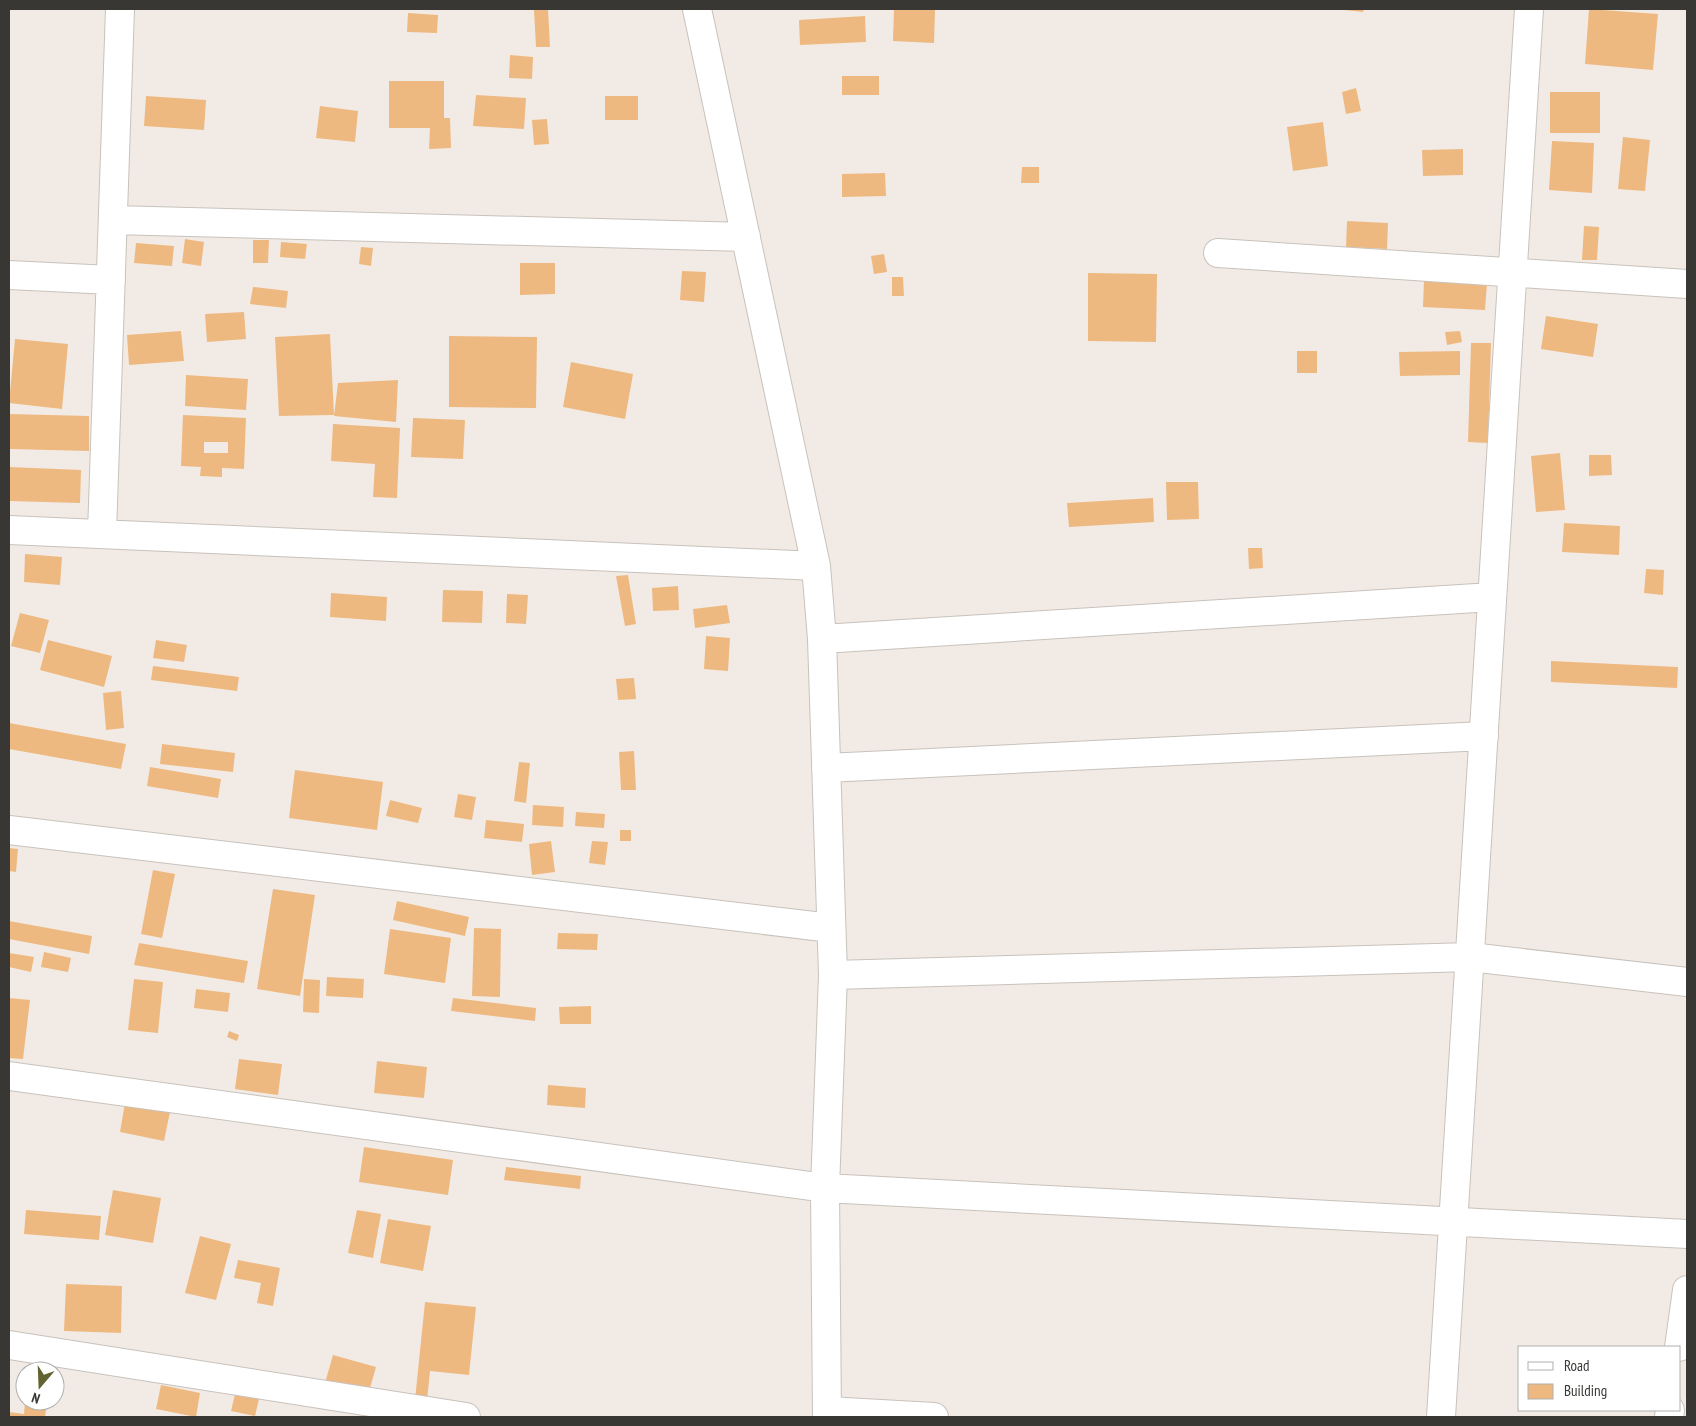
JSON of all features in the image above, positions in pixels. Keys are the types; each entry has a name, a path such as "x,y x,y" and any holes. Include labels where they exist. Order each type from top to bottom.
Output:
{"street":[{"path":"102,534 120,9"},
{"path":"697,9 816,566 822,639 833,975 825,1188 827,1414 934,1417"},
{"path":"1441,1417 1529,9"},
{"path":"113,220 746,237"},
{"path":"1218,253 1687,284"},
{"path":"9,275 111,280"},
{"path":"9,530 816,566"},
{"path":"822,639 1492,597"},
{"path":"826,768 1484,736"},
{"path":"9,830 831,928"},
{"path":"833,975 1470,957 1687,982"},
{"path":"9,1076 825,1188 1687,1234"},
{"path":"1679,1346 1687,1290"},
{"path":"9,1345 466,1417"}],"building":[{"path":"548,9 550,47 536,47 534,10"},
{"path":"894,9 935,10 934,43 893,41"},
{"path":"1344,9 1364,9 1363,12"},
{"path":"1589,9 1658,14 1653,70 1585,64"},
{"path":"408,13 438,15 437,33 407,32"},
{"path":"865,16 866,42 800,45 799,20"},
{"path":"510,55 533,57 532,79 509,78"},
{"path":"842,76 879,76 879,95 842,95"},
{"path":"389,81 444,81 444,118 450,118 451,148 429,149 430,128 389,128"},
{"path":"1356,88 1361,111 1346,114 1342,92"},
{"path":"1550,92 1600,92 1600,133 1550,133"},
{"path":"476,95 526,98 524,129 473,126"},
{"path":"146,96 206,100 204,130 144,126"},
{"path":"605,96 638,96 638,120 605,120"},
{"path":"320,106 358,111 355,142 316,138"},
{"path":"547,119 549,144 534,145 532,120"},
{"path":"1323,122 1328,166 1293,171 1287,127"},
{"path":"1623,137 1650,140 1645,191 1618,189"},
{"path":"1552,141 1594,143 1592,193 1549,190"},
{"path":"1463,149 1463,175 1423,176 1422,150"},
{"path":"1022,167 1039,167 1039,183 1021,183"},
{"path":"885,173 886,196 842,197 842,174"},
{"path":"1347,221 1388,223 1387,249 1346,247"},
{"path":"1584,226 1599,227 1597,260 1582,260"},
{"path":"185,239 204,242 201,266 182,263"},
{"path":"253,240 269,240 268,263 253,263"},
{"path":"281,242 307,244 305,259 280,257"},
{"path":"136,243 174,246 172,266 134,263"},
{"path":"361,247 373,248 371,266 359,264"},
{"path":"884,254 887,272 874,274 871,256"},
{"path":"520,263 555,263 555,294 520,295"},
{"path":"682,271 706,272 704,302 680,300"},
{"path":"1088,273 1157,274 1156,342 1088,341"},
{"path":"892,277 903,277 904,296 892,296"},
{"path":"1424,280 1487,283 1485,310 1423,307"},
{"path":"253,287 288,291 286,308 250,304"},
{"path":"244,312 246,339 207,342 205,314"},
{"path":"1546,316 1598,324 1593,357 1541,349"},
{"path":"181,331 184,361 129,365 127,335"},
{"path":"1460,331 1462,342 1447,345 1445,332"},
{"path":"330,334 334,415 279,416 275,337"},
{"path":"449,336 537,337 536,408 449,407"},
{"path":"15,339 68,344 62,409 9,403"},
{"path":"1471,343 1491,343 1488,443 1468,442"},
{"path":"1297,351 1317,351 1317,373 1297,373"},
{"path":"1460,351 1460,375 1400,376 1399,352"},
{"path":"571,362 633,374 625,419 563,407"},
{"path":"186,375 248,379 246,410 185,406"},
{"path":"398,380 396,422 334,416 338,383"},
{"path":"9,414 89,416 89,451 9,449"},
{"path":"183,415 246,418 244,469 222,468 222,477 200,476 201,467 181,466","holes":["204,442 228,442 228,453 204,453"]},
{"path":"413,418 465,420 463,459 411,457"},
{"path":"333,424 400,428 397,498 373,497 375,464 331,461"},
{"path":"1560,453 1565,510 1536,512 1531,456"},
{"path":"1589,455 1611,455 1612,475 1589,476"},
{"path":"9,467 81,470 80,503 9,501"},
{"path":"1166,482 1198,482 1199,519 1167,520"},
{"path":"1153,498 1154,522 1069,527 1067,503"},
{"path":"1564,523 1620,526 1619,555 1562,552"},
{"path":"1248,548 1262,548 1263,568 1249,569"},
{"path":"25,554 62,557 60,585 24,582"},
{"path":"1646,569 1664,570 1663,595 1644,593"},
{"path":"628,575 636,624 625,626 616,576"},
{"path":"678,586 679,610 653,611 652,588"},
{"path":"443,590 483,591 482,623 442,622"},
{"path":"331,593 387,597 386,621 330,617"},
{"path":"507,594 528,595 526,624 506,623"},
{"path":"727,605 730,623 695,628 693,609"},
{"path":"20,613 49,620 40,653 11,646"},
{"path":"706,636 730,638 728,671 704,669"},
{"path":"48,640 112,656 104,687 40,670"},
{"path":"156,640 187,645 184,662 153,658"},
{"path":"1551,661 1678,667 1677,688 1551,682"},
{"path":"153,666 239,677 237,691 151,680"},
{"path":"634,678 636,699 618,700 616,679"},
{"path":"121,691 124,728 106,730 103,693"},
{"path":"9,723 126,744 121,769 9,749"},
{"path":"162,744 235,753 233,772 160,764"},
{"path":"634,751 636,790 621,790 619,752"},
{"path":"519,762 530,763 526,803 514,801"},
{"path":"150,767 221,779 218,798 147,786"},
{"path":"295,770 383,782 377,830 289,818"},
{"path":"458,794 476,797 472,820 454,817"},
{"path":"390,800 422,808 418,823 386,816"},
{"path":"533,805 564,807 563,827 532,825"},
{"path":"576,812 605,814 604,828 575,826"},
{"path":"486,820 524,824 522,842 484,838"},
{"path":"620,830 631,830 631,841 620,841"},
{"path":"551,841 555,872 532,875 529,844"},
{"path":"592,841 608,842 605,865 589,863"},
{"path":"9,848 18,849 16,872 9,871"},
{"path":"153,870 175,874 162,938 141,934"},
{"path":"273,889 315,895 300,996 257,989"},
{"path":"397,901 469,917 465,936 393,920"},
{"path":"9,921 92,936 89,954 9,939"},
{"path":"474,928 501,929 500,997 472,996"},
{"path":"390,929 451,938 445,983 384,974"},
{"path":"558,933 598,934 597,950 557,949"},
{"path":"139,943 248,961 244,983 134,965"},
{"path":"44,952 71,958 68,972 41,967"},
{"path":"9,953 34,957 31,972 9,967"},
{"path":"327,977 364,979 363,998 326,996"},
{"path":"134,979 163,982 158,1033 128,1030"},
{"path":"304,979 320,980 319,1013 303,1012"},
{"path":"196,989 230,993 228,1012 194,1008"},
{"path":"9,998 30,1000 23,1059 9,1058"},
{"path":"453,998 536,1008 535,1021 451,1011"},
{"path":"591,1006 591,1024 560,1024 559,1007"},
{"path":"229,1031 239,1035 237,1041 227,1037"},
{"path":"239,1059 282,1064 278,1095 235,1089"},
{"path":"377,1061 427,1067 424,1098 374,1093"},
{"path":"548,1085 586,1088 585,1108 547,1105"},
{"path":"125,1103 170,1112 164,1141 120,1132"},
{"path":"364,1147 453,1160 448,1195 359,1182"},
{"path":"506,1167 581,1176 580,1189 504,1180"},
{"path":"113,1190 161,1198 153,1243 105,1235"},
{"path":"26,1210 101,1216 99,1240 24,1234"},
{"path":"357,1210 381,1214 373,1258 348,1253"},
{"path":"388,1219 431,1226 423,1271 380,1263"},
{"path":"200,1236 231,1244 216,1300 185,1293"},
{"path":"238,1260 280,1268 273,1306 257,1303 261,1283 234,1278"},
{"path":"66,1284 122,1286 121,1333 64,1331"},
{"path":"425,1302 476,1307 469,1375 430,1371 427,1401 415,1400"},
{"path":"333,1355 376,1367 368,1395 325,1383"},
{"path":"161,1385 200,1393 196,1417 156,1409"},
{"path":"235,1394 259,1399 255,1416 231,1411"},
{"path":"24,1411 46,1411 45,1417 9,1417 9,1412 24,1414"}]}
